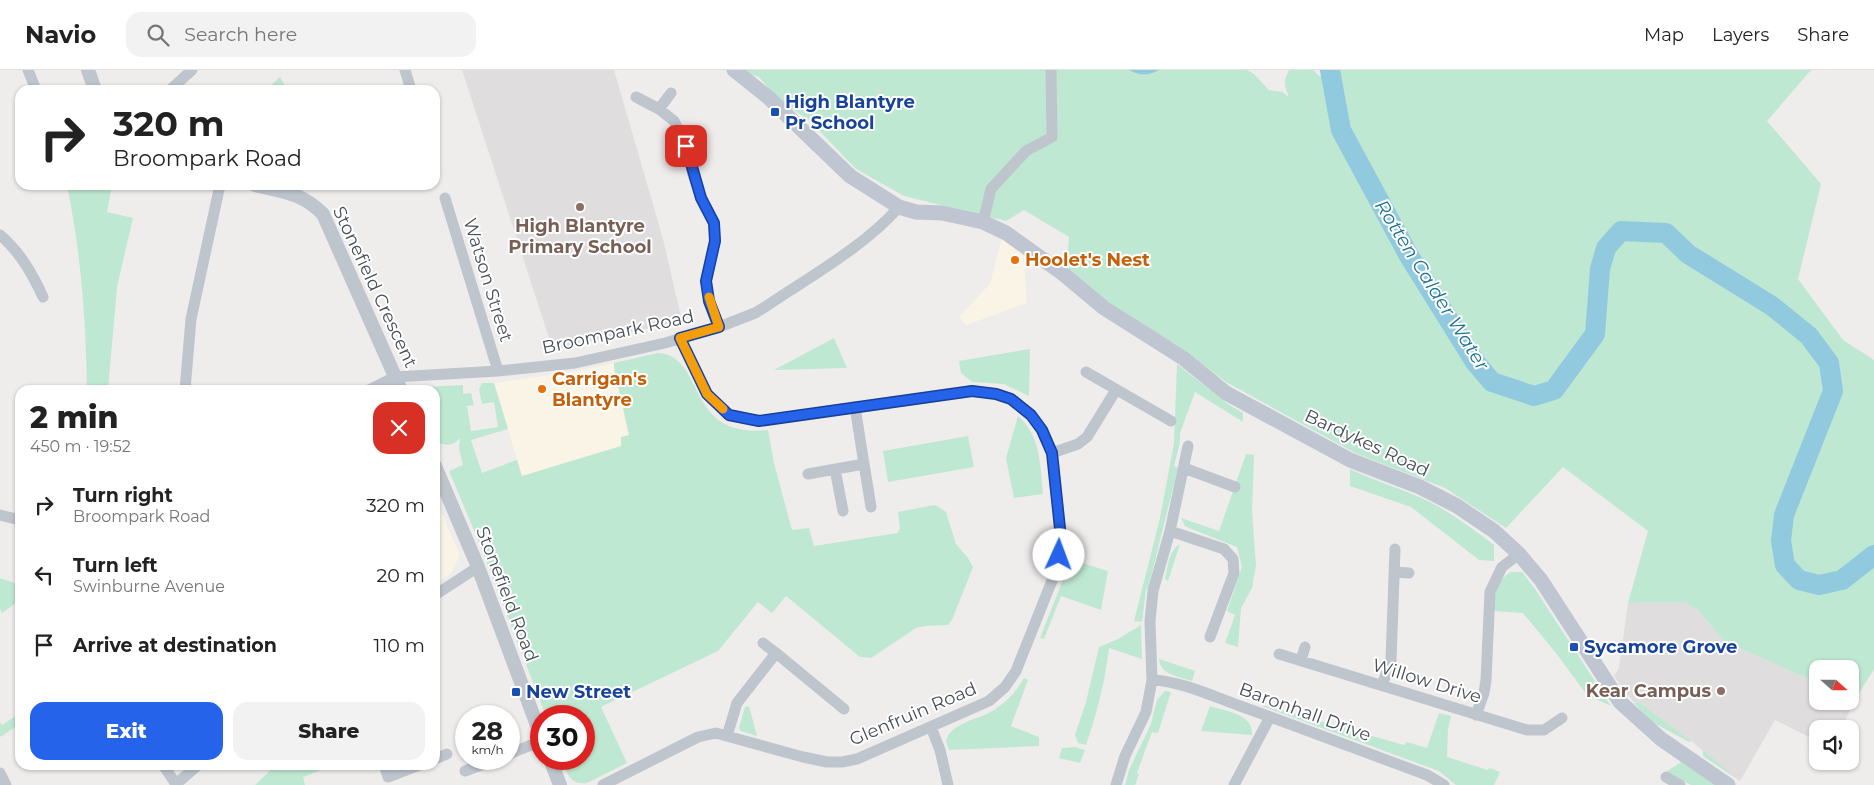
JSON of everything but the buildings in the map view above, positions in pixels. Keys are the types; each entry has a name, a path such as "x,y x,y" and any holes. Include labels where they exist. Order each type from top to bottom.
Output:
{"main road":[{"path":"734,70 770,98 850,176 899,207"},
{"name":"Bardykes Road","path":"899,207 916,212 942,213 983,222 1026,246 1062,273 1090,298 1129,326 1158,341 1183,358 1226,393 1350,460 1420,487 1458,507 1494,531 1519,554 1541,580 1620,702 1661,739 1728,785"}],"street":[{"path":"28,70 34,85"},
{"path":"88,70 92,85"},
{"path":"176,85 192,70"},
{"path":"405,70 410,85"},
{"path":"983,222 991,189 1026,150 1052,137 1051,70"},
{"path":"659,109 672,93"},
{"path":"636,97 659,109 674,121 686,146 701,198 714,223 715,241 706,281 709,301 719,327"},
{"path":"185,385 191,319 219,190"},
{"name":"Stonefield Crescent","path":"274,190 303,197 323,214 399,385"},
{"name":"Watson Street","path":"445,198 498,371"},
{"name":"Broompark Road","path":"379,385 395,377 498,371 575,363 719,327 755,313 765,307 859,244 884,224 899,207"},
{"path":"0,235 20,255 32,272 43,296"},
{"name":"Glenfruin Road","path":"604,785 698,737 716,733 827,762 857,759 989,701 1016,672 1054,573 1059,555 1061,538 1052,453 1042,430 1031,415 1011,399 996,394 972,391 759,421 729,415 707,394 680,338"},
{"path":"1086,372 1171,421"},
{"path":"1052,453 1078,444 1087,437 1116,390"},
{"path":"855,408 871,506"},
{"path":"1116,785 1126,756 1146,712 1152,680 1151,605 1153,591 1170,531 1188,446"},
{"path":"808,474 864,464"},
{"path":"1184,468 1235,487"},
{"path":"835,469 843,512"},
{"name":"Stonefield Road","path":"440,478 478,567 530,706"},
{"path":"0,515 15,519"},
{"path":"1170,531 1224,549 1233,559 1234,573 1210,637"},
{"path":"1382,685 1390,662 1395,548"},
{"path":"1476,714 1484,693 1486,680 1490,592 1502,567 1519,554"},
{"path":"440,592 478,567"},
{"path":"1394,572 1409,573"},
{"path":"763,643 844,709"},
{"path":"1301,660 1305,647"},
{"path":"727,736 737,702 776,653"},
{"name":"Willow Drive","path":"1279,654 1546,736 1562,718"},
{"name":"Baronhall Drive","path":"1152,680 1161,680 1189,688 1270,717 1427,775 1444,785"},
{"path":"1234,785 1270,717"},
{"path":"931,727 940,750 948,785"},
{"path":"440,757 447,754"},
{"path":"166,770 176,784 192,770"},
{"path":"386,770 388,777 406,770"},
{"path":"554,770 560,785"},
{"path":"0,773 6,785"},
{"path":"1666,777 1680,785"}],"shaded area":[{"name":"High Blantyre Primary School","path":"462,70 614,70 663,239 682,321 553,350"},
{"path":"1002,238 1023,249 1027,303 966,325 959,317 990,284"},
{"path":"614,363 629,436 622,446 522,476 494,383 570,372"},
{"path":"440,510 460,555 451,573 440,581"},
{"name":"Kear Campus","path":"1685,602 1698,610 1724,641 1809,679 1809,710 1850,710 1845,720 1809,720 1809,737 1775,720 1740,781 1639,702 1634,703 1614,676 1619,668 1628,603"}],"green space":[{"path":"740,70 1129,70 1144,74 1159,70 1247,70 1254,74 1269,90 1282,92 1289,97 1285,84 1289,70 1313,70 1319,76 1331,76 1330,70 1811,70 1767,121 1821,184 1798,279 1843,340 1874,360 1874,669 1859,693 1859,660 1809,660 1809,679 1724,641 1698,610 1685,602 1628,603 1648,531 1563,467 1506,528 1445,488 1355,453 1226,382 1177,345 1128,317 1066,270 1069,237 1024,210 1006,221 904,196 856,169 810,121 780,101 759,77"},
{"path":"280,77 285,85 271,85"},
{"path":"68,190 111,190 107,212 133,218 117,287 108,385 87,385 82,287"},
{"path":"834,338 847,368 774,370"},
{"path":"1030,349 1029,396 1004,384 972,382 961,373 959,361"},
{"path":"658,353 673,358 684,368 709,410 722,422 741,429 768,430 774,463 792,530 809,528 814,546 898,533 900,528 898,512 935,505 946,512 956,544 973,567 952,620 948,625 916,628 871,658 860,657 786,596 772,613 758,602 718,651 601,707 627,763 587,783 572,780 566,770 595,770 595,705 542,705 478,540 449,471 463,465 459,449 460,438 455,443 449,445 440,443 440,386 463,385 463,394 471,393 474,405 467,406 471,431 498,427 494,402 482,404 479,389 482,383 494,383 508,429 471,440 482,473 517,460 522,476 621,446 621,437 629,435 614,363"},
{"path":"1177,364 1228,404 1243,413 1243,422 1195,392 1180,433 1180,442 1174,466 1178,468 1148,589 1146,589 1142,622 1134,621 1160,518 1174,443"},
{"path":"1018,416 1026,424 1035,442 1040,462 1043,494 1014,498 1006,458"},
{"path":"968,436 974,467 888,482 883,451"},
{"path":"1246,454 1254,455 1252,511 1256,565 1252,588 1241,608 1238,647 1225,643 1235,615 1227,611 1242,567 1237,547 1185,526 1181,518 1219,531"},
{"path":"1350,469 1420,497 1455,517 1494,545 1494,561 1479,560 1411,507 1350,486"},
{"path":"1180,544 1168,581 1165,579 1169,560 1173,551"},
{"path":"1069,559 1108,571 1101,610 1061,596 1044,639 1040,638 1064,577"},
{"path":"1511,572 1522,572 1535,589 1611,706 1587,695 1523,613 1494,611 1497,588 1502,579"},
{"path":"0,578 15,583 15,604 2,613 0,609"},
{"path":"1141,625 1142,659 1109,648 1103,685 1090,733 1086,745 1078,743 1075,735 1086,702 1099,647 1118,639"},
{"path":"1159,659 1195,671 1192,681 1167,672 1163,669"},
{"path":"1024,678 1028,680 1011,726 1039,737 1039,746 949,750 946,741 959,725 999,707 1011,696"},
{"path":"1165,691 1171,692 1158,733 1152,732 1137,773 1139,774 1135,785 1125,785 1129,770 1151,724 1157,700"},
{"path":"1639,702 1691,741 1689,742 1652,722 1634,703"},
{"path":"1263,705 1404,745 1407,742 1427,748 1439,713 1451,716 1448,729 1447,757 1500,772 1494,785 1456,785 1439,771"},
{"path":"749,706 757,736 741,731 739,728 745,707"},
{"path":"1210,706 1244,718 1251,728 1252,735 1201,731"},
{"path":"15,716 15,727 0,737 0,722 2,725"},
{"path":"1075,747 1085,750 1080,763 1059,758 1062,748"},
{"path":"1703,750 1740,781 1703,756"},
{"path":"1681,762 1717,785 1691,785 1666,772"},
{"path":"271,770 321,770 303,777 305,785 255,785"}],"water":[{"path":"1129,70 1159,70 1144,74"}],"waterway":[{"name":"Rotten Calder Water","path":"1330,70 1341,130 1409,256 1475,362 1492,382 1534,396 1554,390 1595,334 1600,269 1606,248 1621,231 1666,233 1688,254 1772,306 1809,336 1829,363 1833,391 1784,515 1781,541 1785,565 1799,580 1819,585 1842,580 1874,555"}],"slow traffic":[{"path":"709,297 719,327 680,338 707,394 723,409"}],"place":[{"name":"High Blantyre Pr School","path":"775,112"},
{"name":"High Blantyre Primary School","path":"580,207"},
{"name":"Hoolet's Nest","path":"1015,260"},
{"name":"Carrigan's Blantyre","path":"542,389"},
{"name":"Sycamore Grove","path":"1574,647"},
{"name":"Kear Campus","path":"1721,691"},
{"name":"New Street","path":"516,692"}],"route":[{"path":"686,146 701,198 714,223 715,241 706,281 709,301 719,327 680,338 707,394 729,415 759,421 972,391 996,394 1011,399 1031,415 1042,430 1052,453 1061,538 1059,555"}]}
